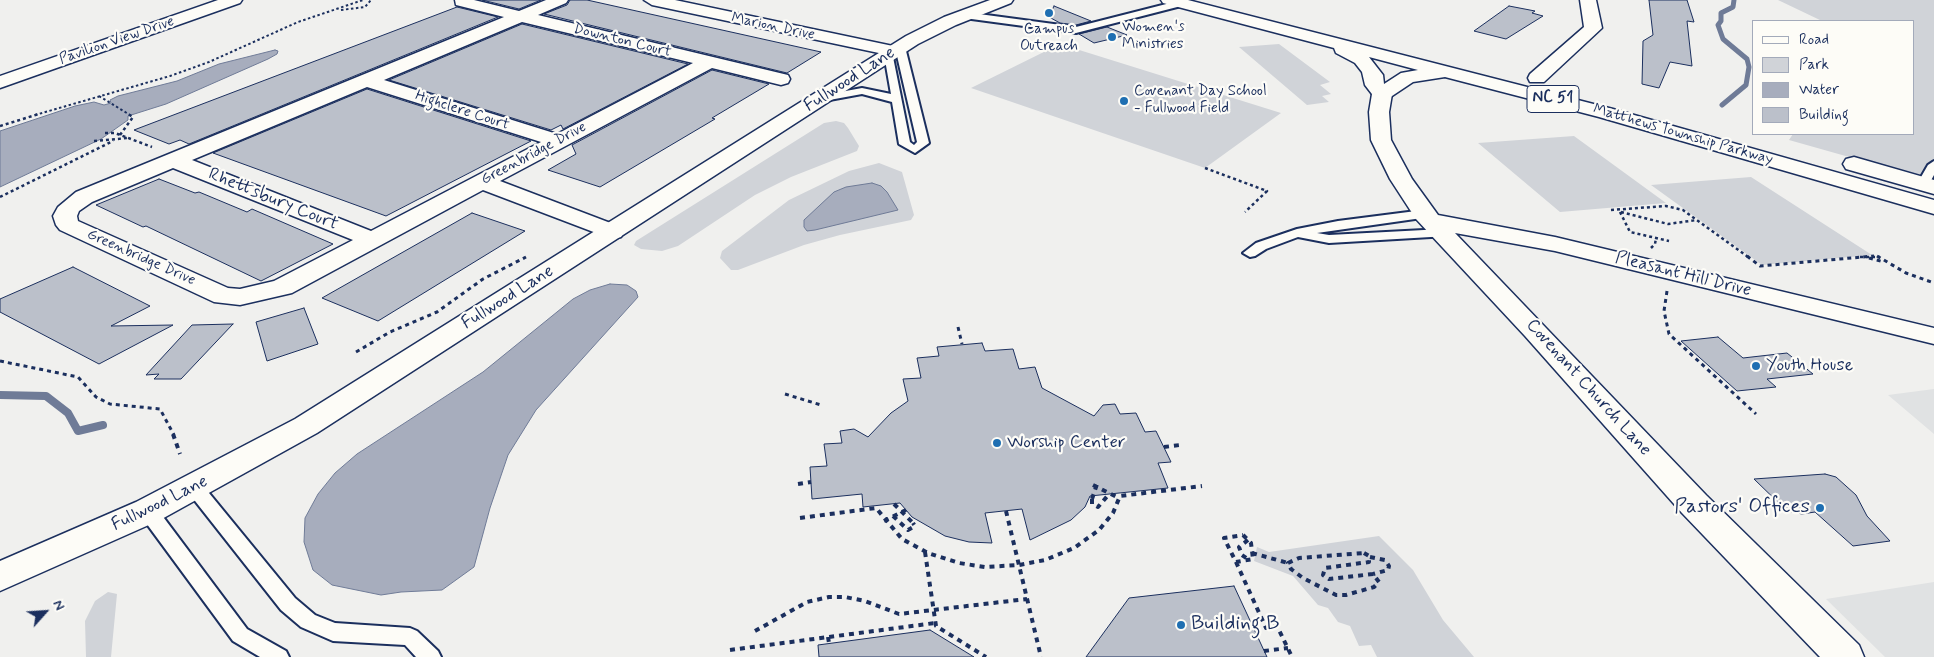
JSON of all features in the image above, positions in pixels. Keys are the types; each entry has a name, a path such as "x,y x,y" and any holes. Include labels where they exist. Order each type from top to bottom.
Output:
{"street":[{"name":"Pavilion View Drive","path":"0,82 234,0"},
{"name":"Greenbridge Drive","path":"560,0 84,197 67,212 65,216 68,225 223,296 240,297 283,287 709,62"},
{"name":"Marion Drive","path":"652,0 894,51"},
{"name":"Fullwood Lane","path":"0,577 148,511 346,401 894,51 933,29 964,15 1006,0"},
{"name":"Matthews Township Parkway","path":"1226,0 1537,78 1790,147"},
{"path":"1537,78 1593,28 1585,0"},
{"name":"Downton Court","path":"462,2 781,79"},
{"name":"Matthews Township Parkway","path":"1176,2 1256,21 1606,113 1934,207"},
{"path":"1256,21 1267,28 1347,51 1369,68 1374,75 1375,86 1382,94 1408,77 1452,72"},
{"name":"Highclere Court","path":"366,80 558,142"},
{"name":"Covenant Church Lane","path":"1382,94 1378,112 1381,140 1401,179 1433,223 1694,504 1845,657"},
{"name":"Rhettsbury Court","path":"173,160 373,240"},
{"path":"1837,160 1929,185"},
{"path":"481,182 612,232"},
{"name":"Pleasant Hill Drive","path":"1433,223 1555,244 1934,336"}],"lane":[{"path":"964,15 1076,30 1176,2"},
{"path":"894,51 923,143 915,150 905,144 897,100 894,51"},
{"path":"818,100 837,94 862,90 897,100"},
{"path":"1929,185 1934,165"},
{"path":"1297,233 1312,238 1329,239 1433,223"},
{"path":"1250,253 1269,243 1297,233 1338,225 1433,223"},
{"path":"194,487 288,604 308,621 333,632 410,637 430,657"},
{"path":"148,511 240,636 278,657"}],"path":[{"path":"0,126 99,96 150,83 209,62 298,22 363,0"},
{"path":"336,10 360,9 368,6 371,0"},
{"path":"99,96 113,107 132,116 133,119 120,135"},
{"path":"105,133 115,133 153,148"},
{"path":"94,141 113,141 128,138"},
{"path":"0,197 113,141"},
{"path":"1204,168 1267,191 1245,212"},
{"path":"1619,211 1666,206 1683,210 1760,266 1866,257 1888,263 1934,283"},
{"path":"1611,210 1668,224 1670,222 1697,220"},
{"path":"1619,211 1630,232 1669,241"},
{"path":"356,352 377,339 437,312 483,279 530,255"},
{"path":"1668,282 1664,311 1669,334 1756,414"},
{"path":"958,326 962,344"},
{"path":"0,361 78,377 96,397 110,404 160,409 172,432 180,454"},
{"path":"785,394 821,405"},
{"path":"1164,447 1180,445"},
{"path":"1098,481 1092,498 1092,504 1098,508 1110,493"},
{"path":"798,484 811,482"},
{"path":"1093,485 1119,498 1202,486"},
{"path":"800,518 876,508 884,520 902,539 925,551 959,563 985,567 1019,565 1045,560 1074,548 1099,530 1113,513 1119,498"},
{"path":"893,516 908,530 915,526 894,504"},
{"path":"884,520 906,510"},
{"path":"1006,511 1041,657"},
{"path":"1236,562 1254,559 1253,548 1243,535 1224,538 1266,628 1277,626 1292,657"},
{"path":"1248,540 1238,548 1242,555 1250,560"},
{"path":"925,551 936,626 986,657"},
{"path":"1252,553 1288,563 1300,558 1359,552 1369,557 1386,560 1389,566 1388,570 1373,574 1329,579 1323,575 1325,568 1369,562 1369,557"},
{"path":"1288,563 1291,569 1302,578 1336,595 1346,595 1374,587 1379,582 1373,574"},
{"path":"755,632 807,602 829,598 845,597 865,601 899,614 1027,599"},
{"path":"730,650 935,623"},
{"path":"828,637 829,643"},
{"path":"1264,651 1288,648"}],"shaded area":[{"path":"1934,389 1934,434 1888,395"},
{"path":"1934,582 1934,657 1885,657 1826,599"}],"green space":[{"path":"1778,0 1934,0 1934,181 1789,140 1792,135 1914,135 1914,20 1820,20"},
{"name":"Covenant Day School - Fullwood Field","path":"1060,44 1281,113 1205,168 971,88"},
{"path":"1279,44 1330,82 1320,85 1331,94 1322,96 1329,102 1307,105 1239,47"},
{"path":"836,121 844,123 848,128 859,146 857,151 791,177 755,195 678,246 662,251 641,249 634,245 636,241 824,123"},
{"path":"1574,136 1666,203 1560,212 1478,143"},
{"path":"879,163 902,172 914,215 911,220 840,235 804,245 738,270 731,270 720,258 722,251 789,200 849,171"},
{"path":"1751,177 1872,255 1762,265 1651,185"},
{"path":"1379,536 1413,570 1443,620 1474,657 1377,657 1371,645 1359,646 1350,626 1338,622 1328,608 1318,605 1293,576 1254,561 1257,547 1269,552"},
{"path":"108,592 117,594 111,657 86,657 85,621 95,601"}],"water":[{"path":"275,50 278,51 277,54 268,59 166,104 128,116 128,120 101,139 0,187 0,131 75,106 94,102 104,105 111,103 110,100 118,96 177,81 219,64"},
{"path":"872,183 881,186 887,192 898,210 815,230 807,231 804,227 804,220 834,192 846,187"},
{"path":"610,284 627,285 636,291 638,297 536,410 508,455 490,508 474,567 442,590 381,595 332,585 313,570 304,542 305,518 318,494 335,473 357,454 483,372 573,299 590,290"}],"building":[{"path":"482,0 541,0 519,9"},
{"path":"570,0 587,0 821,52 787,73 544,14 567,5"},
{"path":"1649,0 1687,0 1694,22 1687,21 1692,66 1670,62 1659,88 1642,84 1643,41 1653,35"},
{"path":"1054,6 1091,21 1076,25 1060,23 1049,17"},
{"path":"1509,6 1535,11 1532,13 1543,16 1506,39 1474,31"},
{"path":"457,7 498,17 189,144 180,140 169,144 134,130"},
{"path":"522,24 688,64 563,129 561,125 551,130 389,80"},
{"path":"1107,27 1127,35 1094,43 1079,34"},
{"path":"712,70 769,84 712,118 715,119 600,187 548,170 576,154 572,145"},
{"path":"367,89 531,141 386,216 213,153"},
{"path":"159,179 195,193 199,192 247,212 252,209 333,244 261,281 146,226 143,227 96,205"},
{"path":"472,213 525,231 378,321 322,298"},
{"path":"73,267 150,306 111,326 173,325 99,364 0,312 0,299"},
{"path":"304,308 318,344 267,361 256,322"},
{"path":"233,324 181,379 154,379 159,374 146,375 192,325"},
{"name":"Youth House","path":"1718,337 1743,358 1787,353 1813,374 1767,379 1776,387 1737,391 1681,341"},
{"name":"Worship Center","path":"982,343 985,351 1013,349 1019,369 1035,367 1042,388 1094,416 1103,405 1115,404 1120,414 1136,413 1145,432 1156,431 1171,462 1158,463 1168,488 1090,496 1085,507 1071,520 1030,540 1022,509 985,513 992,543 969,542 945,536 912,517 900,503 863,507 862,494 812,499 810,467 827,466 824,444 842,443 840,431 854,429 868,437 891,413 908,401 903,379 921,378 917,358 939,356 937,347"},
{"name":"Pastors' Offices","path":"1825,474 1836,477 1856,495 1867,516 1890,541 1853,546 1815,512 1802,514 1787,511 1754,479"},
{"name":"Building B","path":"1234,586 1267,657 1086,657 1129,598"},
{"path":"930,630 974,657 819,657 818,645"}],"waterway":[{"path":"1722,105 1746,85 1749,67 1747,59 1723,39 1718,25 1721,21 1721,13 1733,7 1734,0"},
{"path":"0,395 46,396 68,413 78,431 103,425"}],"place":[{"name":"Campus Outreach","path":"1049,13"},
{"name":"Women's Ministries","path":"1112,37"},
{"name":"Covenant Day School - Fullwood Field","path":"1124,101"},
{"name":"Youth House","path":"1756,366"},
{"name":"Worship Center","path":"997,443"},
{"name":"Pastors' Offices","path":"1820,508"},
{"name":"Building B","path":"1181,625"}]}
